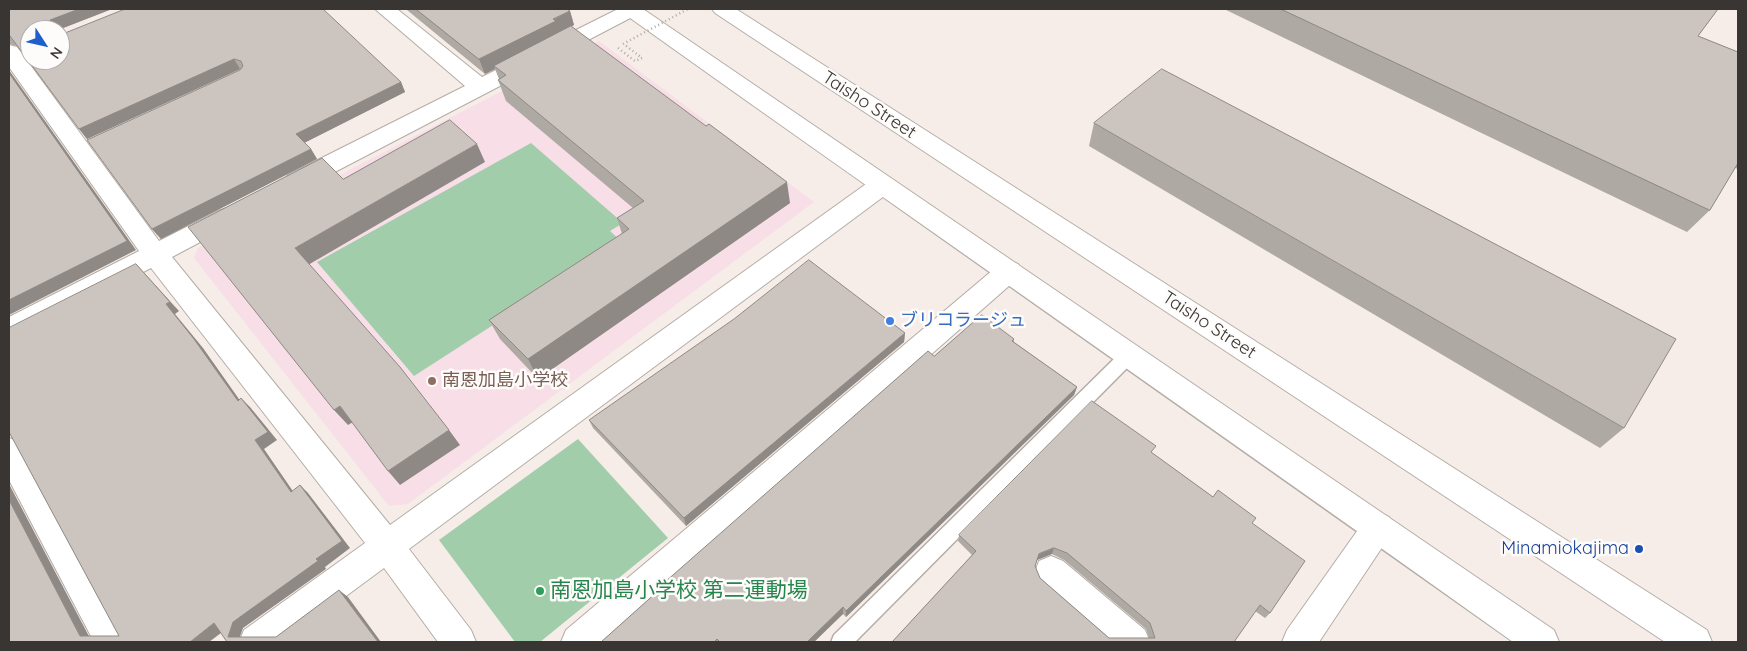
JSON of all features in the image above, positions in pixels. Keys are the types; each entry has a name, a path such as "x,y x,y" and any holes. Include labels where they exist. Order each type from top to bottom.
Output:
{"street":[{"path":"385,9 480,88"},
{"path":"278,191 631,9 1542,642"},
{"name":"Taisho Street","path":"722,9 1695,642"},
{"path":"15,56 84,148 155,254 388,547 459,642"},
{"path":"256,642 882,185"},
{"path":"9,330 242,209"},
{"path":"578,642 1009,272"},
{"path":"9,451 112,642"},
{"path":"1299,642 1378,527"},
{"path":"1051,572 1134,642"}],"lane":[{"path":"841,642 1130,354"}],"path":[{"path":"613,45 635,61 642,58 623,44 688,9"}],"shaded area":[{"name":"南恩加島小学校","path":"599,41 814,202 408,504 389,506 194,258 198,248"}],"green space":[{"path":"531,143 623,223 610,231 622,242 414,376 317,262"},
{"name":"南恩加島小学校 第二運動場","path":"578,439 668,538 540,642 515,642 439,540"}],"building":[{"path":"9,9 79,9 50,20 20,20 20,49 9,36"},
{"path":"125,9 323,9 401,82 296,134 311,149 152,229 87,140 240,70 243,66 241,61 234,59 79,129 35,70 70,70 70,31"},
{"path":"416,9 567,9 570,11 553,19 556,21 479,59"},
{"path":"1281,9 1718,9 1698,36 1738,52 1738,163 1710,210"},
{"path":"571,26 706,126 709,124 787,182 528,359 489,320 629,229 617,218 644,201 498,80 506,75 494,66"},
{"path":"1162,69 1676,339 1624,428 1094,123"},
{"path":"9,73 127,241 9,300"},
{"path":"450,120 477,144 295,248 400,367 449,430 388,471 340,406 334,410 188,227 322,158 343,179"},
{"path":"809,260 905,333 684,518 589,420 734,319"},
{"path":"136,264 170,302 166,304 194,339 238,401 241,398 268,432 255,440 291,492 300,485 342,541 316,559 318,561 233,622 228,637 276,637 339,590 378,642 227,642 214,623 190,642 9,642 9,500 80,636 119,636 9,432 9,328"},
{"path":"982,315 1014,339 1012,341 1077,387 846,611 843,607 807,642 720,642 717,639 714,642 601,642 658,591 657,589 928,351 934,356"},
{"path":"1092,401 1156,446 1151,452 1213,497 1218,490 1256,518 1252,523 1305,561 1270,613 1260,605 1234,642 892,642 976,551 959,535","holes":["1054,548 1067,553 1150,623 1155,638 1109,638 1040,578 1035,566 1039,554"]}],"place":[{"name":"ブリコラージュ","path":"890,321"},
{"name":"南恩加島小学校","path":"432,381"},
{"name":"Minamiokajima","path":"1639,549"},
{"name":"南恩加島小学校 第二運動場","path":"540,591"}]}
